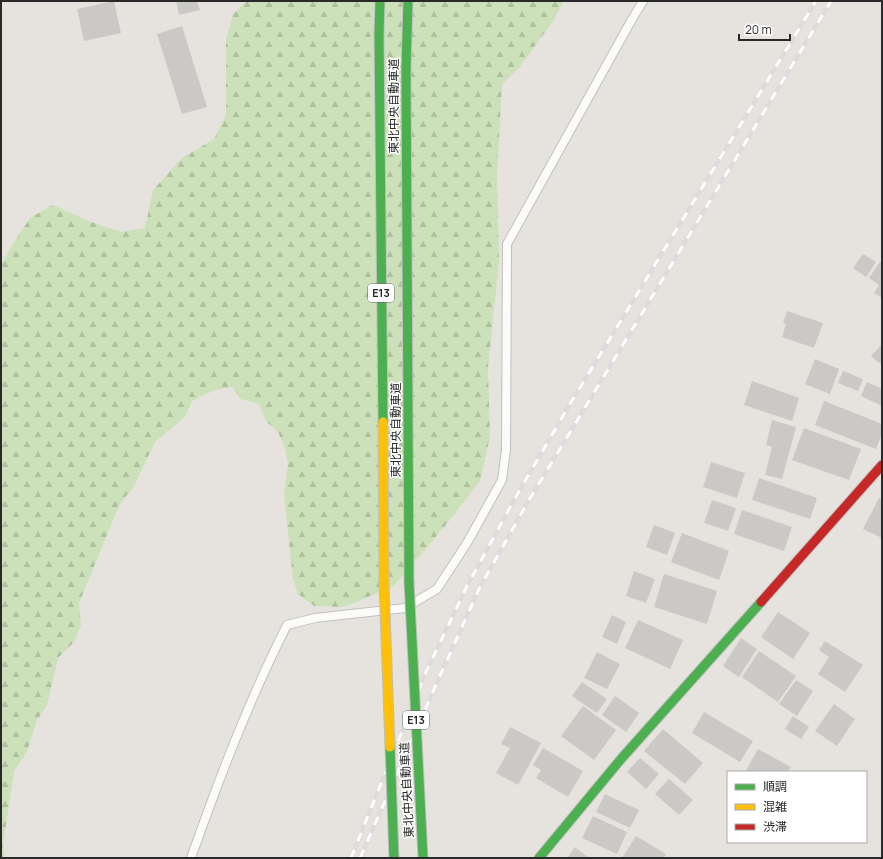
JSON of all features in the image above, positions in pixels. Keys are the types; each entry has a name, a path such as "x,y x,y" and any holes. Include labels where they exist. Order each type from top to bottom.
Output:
{"main road":[{"name":"東北中央自動車道","path":"380,1 379,35 384,584 394,858"},
{"name":"東北中央自動車道","path":"408,1 406,78 409,582 423,858"},
{"path":"539,858 621,759 882,465"}],"lane":[{"path":"191,858 217,782 287,625 315,618 405,608 437,589 466,543 502,480 506,450 507,244 643,1"}],"green space":[{"path":"247,1 564,1 553,21 519,68 502,84 497,176 499,261 488,367 490,437 480,481 445,526 394,586 344,607 314,606 298,594 293,579 284,494 288,464 285,448 278,432 266,421 259,404 241,399 232,387 213,391 192,401 185,417 155,442 134,486 120,504 114,518 79,603 81,625 74,642 58,658 47,705 36,722 27,752 14,771 3,845 5,858 1,858 1,265 30,218 53,205 89,221 121,232 145,228 153,190 182,158 214,139 226,115 226,40 233,14"}],"building":[{"path":"114,1 121,33 84,41 77,9"},
{"path":"176,1 197,1 200,10 179,15"},
{"path":"182,26 207,107 182,114 157,34"},
{"path":"863,254 876,262 866,277 853,268"},
{"path":"880,262 882,263 882,298 874,293 879,285 869,278"},
{"path":"787,311 823,323 814,348 782,337 786,324 783,323"},
{"path":"882,344 882,365 871,356"},
{"path":"815,359 839,369 830,394 805,384"},
{"path":"843,371 863,379 858,391 838,383"},
{"path":"752,381 799,398 792,421 744,405"},
{"path":"867,382 882,389 882,406 861,396"},
{"path":"824,401 882,424 882,434 876,449 815,425"},
{"path":"772,420 796,427 782,479 765,475 772,447 766,445"},
{"path":"804,428 861,449 849,480 792,460"},
{"path":"711,462 745,473 737,498 703,487"},
{"path":"759,478 817,498 810,519 752,500"},
{"path":"879,498 882,500 882,538 863,529"},
{"path":"712,500 736,508 728,531 704,523"},
{"path":"742,510 792,527 784,551 734,534"},
{"path":"654,525 675,533 667,555 646,547"},
{"path":"682,533 729,551 719,580 671,562"},
{"path":"634,571 655,579 646,603 626,596"},
{"path":"664,574 717,591 707,624 654,607"},
{"path":"778,612 810,633 793,659 761,637"},
{"path":"612,615 626,622 617,644 602,637"},
{"path":"638,620 683,640 670,669 625,648"},
{"path":"741,638 757,649 739,677 723,666"},
{"path":"825,641 863,665 845,692 818,674 829,657 819,650"},
{"path":"759,651 796,676 778,702 742,677"},
{"path":"597,652 620,664 607,689 584,678"},
{"path":"796,680 813,691 797,716 779,704"},
{"path":"582,682 607,699 597,713 572,696"},
{"path":"615,696 639,713 626,732 602,715"},
{"path":"834,704 855,719 837,746 815,731"},
{"path":"583,706 616,730 594,760 561,736"},
{"path":"704,712 753,741 740,762 692,733"},
{"path":"793,716 809,727 801,739 785,729"},
{"path":"510,727 541,743 518,785 496,773 510,748 501,744"},
{"path":"663,729 703,763 685,784 644,751"},
{"path":"543,748 583,771 568,797 536,778 541,770 533,765"},
{"path":"758,749 791,767 789,771 746,771"},
{"path":"640,758 659,774 646,789 627,772"},
{"path":"669,779 693,800 679,815 655,794"},
{"path":"605,794 639,810 630,828 596,812"},
{"path":"593,816 627,832 617,854 582,838"},
{"path":"636,836 666,854 664,858 622,858"},
{"path":"575,847 589,858 567,858"}],"railway":[{"path":"351,858 426,672 467,586 518,493 570,404 816,1"},
{"path":"360,858 480,587 529,500 831,1"}],"traffic: fast":[{"path":"380,1 379,35 383,422"},
{"path":"408,1 406,70 409,582"},
{"path":"409,582 423,858"},
{"path":"539,858 621,759 761,602"},
{"path":"390,747 394,858"}],"traffic: slow":[{"path":"383,422 384,584"},
{"path":"384,584 390,747"}],"traffic: jam":[{"path":"761,602 882,465"}]}
